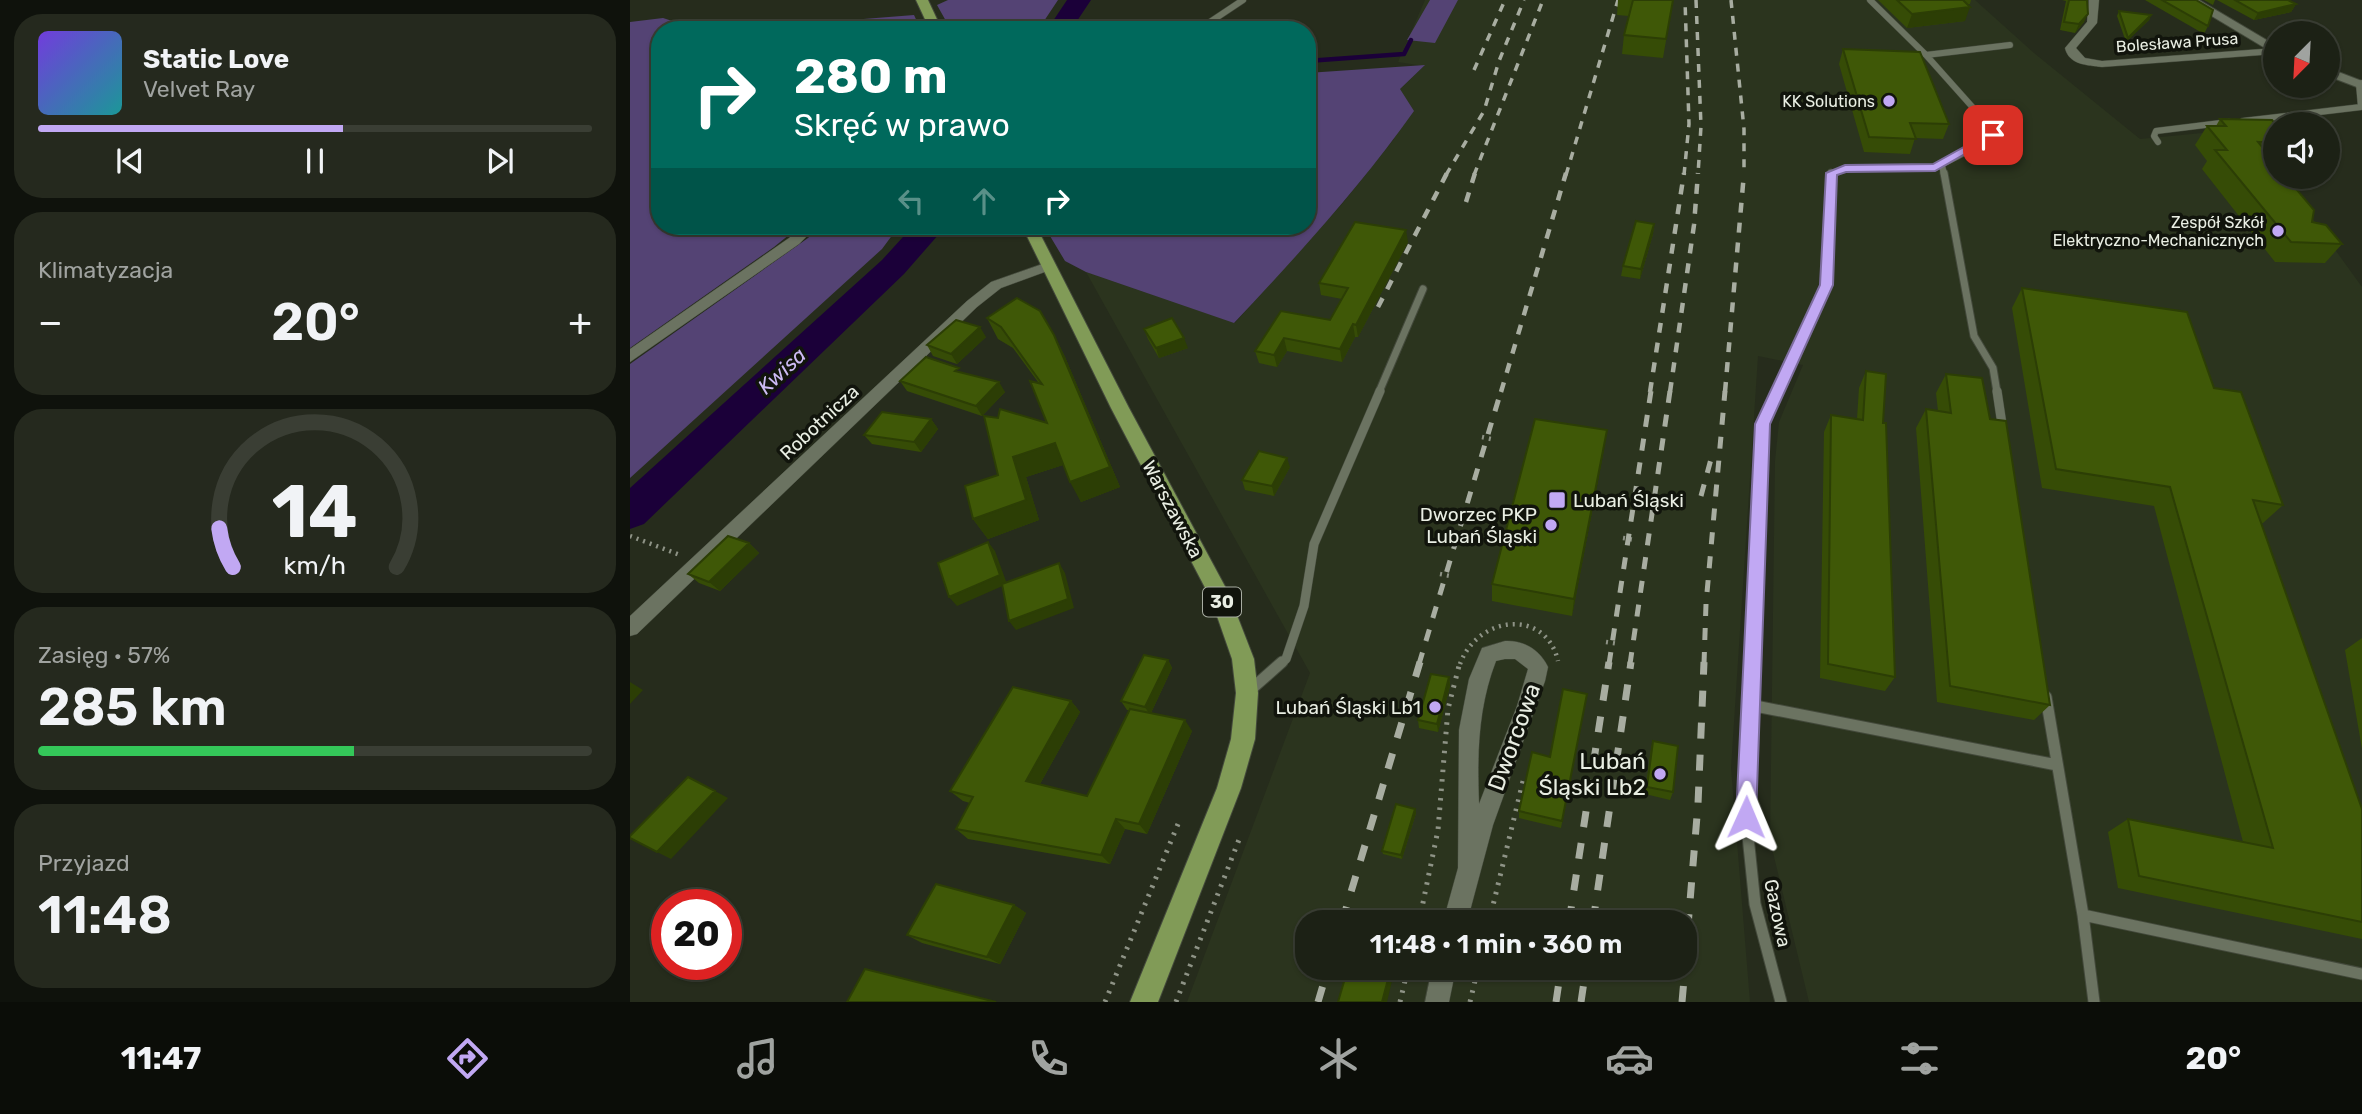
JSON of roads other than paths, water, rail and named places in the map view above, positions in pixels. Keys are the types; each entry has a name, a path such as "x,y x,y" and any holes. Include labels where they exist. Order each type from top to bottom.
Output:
{"main road":[{"path":"922,0 932,21"},
{"path":"2191,0 2263,44"},
{"path":"2340,76 2361,84"},
{"name":"Warszawska","path":"1033,235 1221,598 1243,659 1247,693 1243,738 1229,788 1144,1002"}],"street":[{"name":"Bolesława Prusa","path":"2094,0 2092,23 2070,48 2071,53 2082,61 2102,64 2263,52"},
{"path":"630,357 800,235"},
{"name":"Robotnicza","path":"630,628 972,304 996,285 1048,266"},
{"name":"Dworcowa","path":"1458,910 1468,865 1534,693 1538,667 1525,652 1507,648 1489,654 1478,677 1469,728 1468,865"},
{"path":"1437,1002 1442,980"}],"lane":[{"path":"1212,21 1243,0"},
{"path":"1870,0 1926,55 1993,132 1989,140 1942,165 1974,336 1993,368 2004,436"},
{"path":"1926,55 2010,45"},
{"path":"2158,142 2154,136 2156,131 2167,129 2361,107 2361,84"},
{"name":"Gazowa","path":"1781,1002 1755,904 1746,817 1763,424 1827,285 1831,173 1845,169 1924,169 1942,165"},
{"path":"1247,693 1286,659 1304,606 1314,544 1423,289"},
{"path":"2044,683 2083,915 2094,1002"},
{"path":"1750,705 2057,765"},
{"path":"2083,915 2362,974"}],"waterway":[{"name":"Kwisa","path":"1065,21 1079,0"},
{"path":"1316,60 1404,54 1411,40"},
{"name":"Kwisa","path":"630,513 893,267 922,235"}],"railway":[{"path":"1474,70 1505,0"},
{"path":"1446,175 1484,111 1499,61 1524,0"},
{"path":"1474,175 1543,0"},
{"path":"1566,175 1618,0"},
{"path":"1684,175 1689,124 1685,0"},
{"path":"1696,0 1701,126 1698,175"},
{"path":"1731,0 1744,129 1744,173"},
{"path":"1378,307 1447,173"},
{"path":"1466,202 1475,173"},
{"path":"1501,392 1566,173"},
{"path":"1650,392 1684,173"},
{"path":"1670,392 1694,225 1698,173"},
{"path":"1725,392 1744,173"},
{"path":"1419,664 1501,391"},
{"path":"1609,664 1651,391"},
{"path":"1630,664 1670,391"},
{"path":"1704,664 1706,604 1725,391"},
{"path":"1701,496 1711,459"},
{"path":"1346,910 1420,662"},
{"path":"1571,910 1609,662"},
{"path":"1595,910 1631,662"},
{"path":"1689,910 1698,804 1704,662"},
{"path":"1318,1002 1324,980"},
{"path":"1556,1002 1559,980"},
{"path":"1581,1002 1584,980"},
{"path":"1682,1002 1684,980"}],"place":[{"name":"KK Solutions","path":"1889,101"},
{"name":"Zespół Szkół Elektryczno-Mechanicznych","path":"2278,231"},
{"name":"Lubań Śląski","path":"1557,500"},
{"name":"Dworzec PKP Lubań Śląski","path":"1551,525"},
{"name":"Lubań Śląski Lb1","path":"1435,707"},
{"name":"Lubań Śląski Lb2","path":"1660,774"}]}
